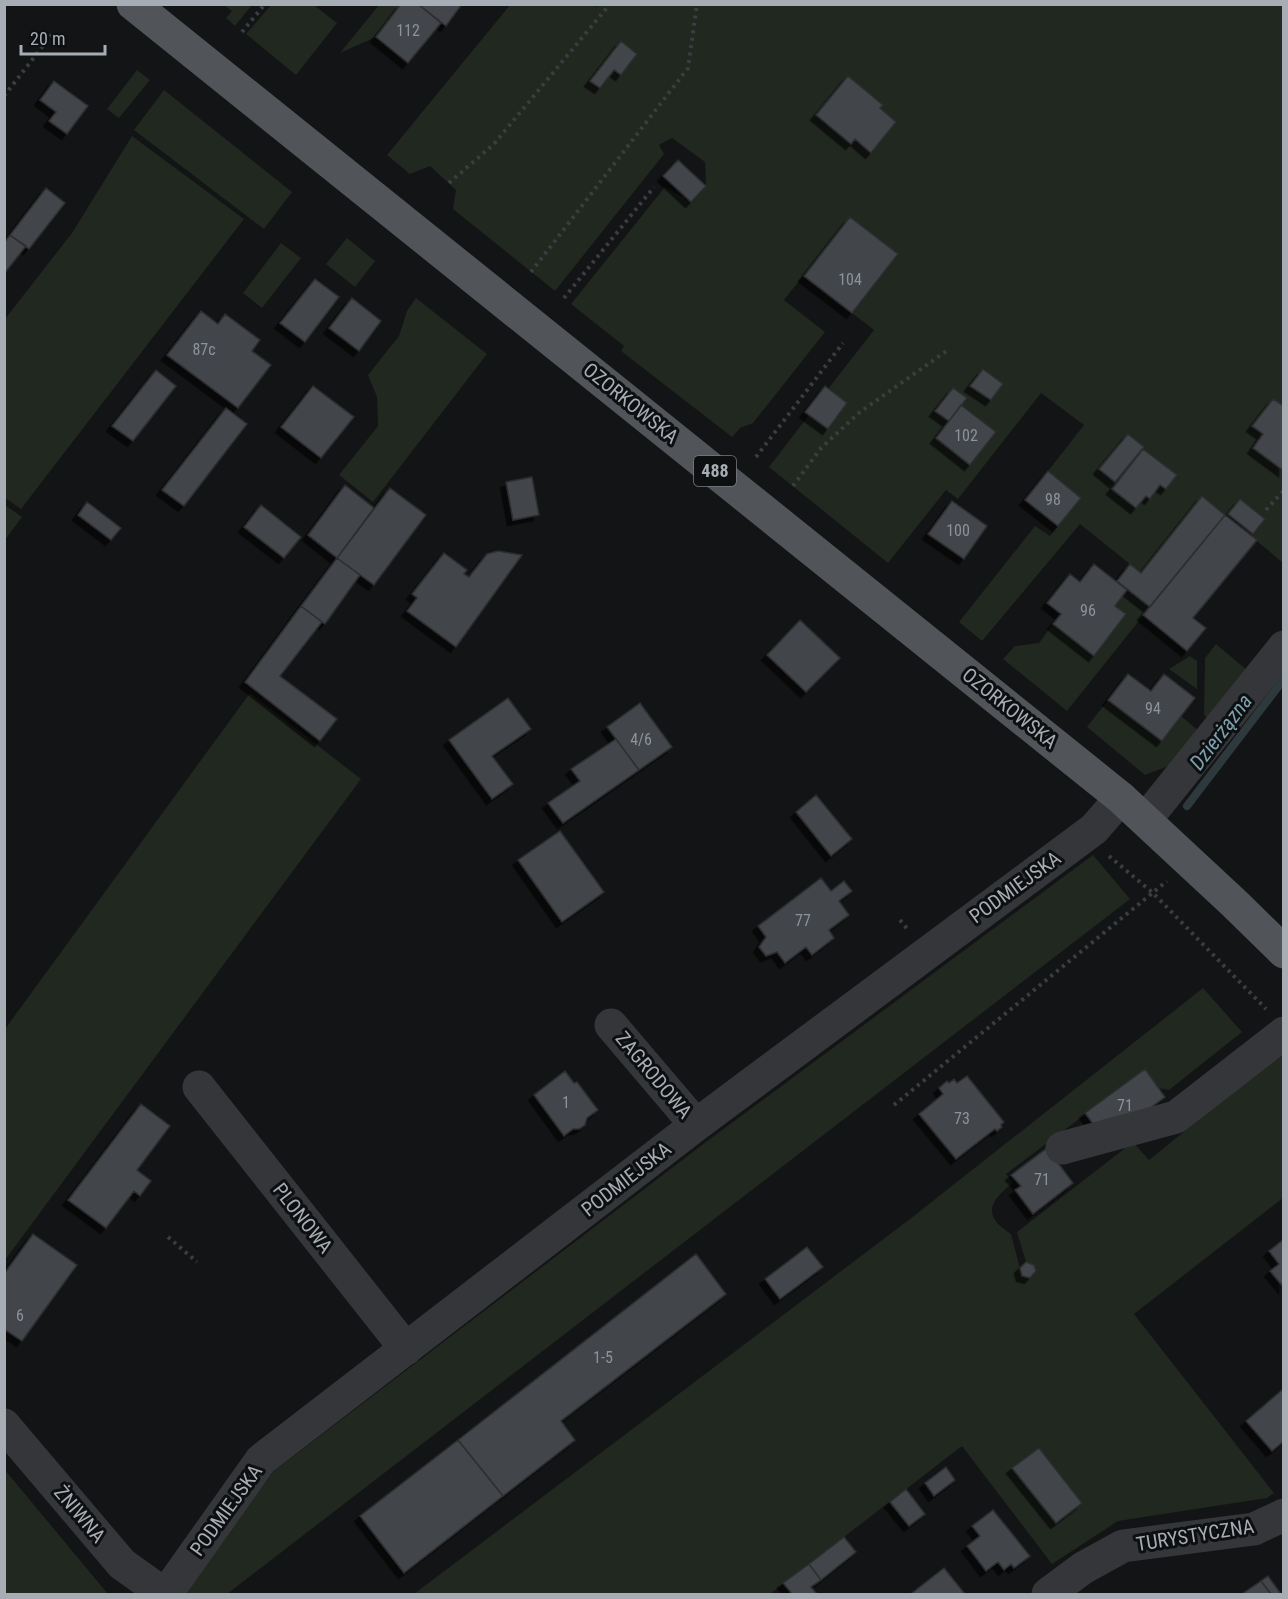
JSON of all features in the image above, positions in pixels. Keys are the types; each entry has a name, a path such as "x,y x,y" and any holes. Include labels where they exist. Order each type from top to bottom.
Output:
{"main road":[{"name":"OZORKOWSKA","path":"133,4 1121,798 1191,861 1284,952"}],"street":[{"path":"1146,819 1284,647"},
{"name":"PODMIEJSKA","path":"165,1594 261,1460 696,1125 1094,829 1121,798"},
{"path":"1062,1148 1176,1117 1277,1023"},
{"name":"ZAGRODOWA","path":"611,1026 696,1125"},
{"name":"PLONOWA","path":"199,1087 406,1349"},
{"name":"ŻNIWNA","path":"4,1425 122,1564 165,1594"},
{"name":"TURYSTYCZNA","path":"1048,1594 1083,1568 1123,1546 1254,1529 1284,1515"}],"path":[{"path":"242,32 265,4"},
{"path":"449,183 494,144 610,4"},
{"path":"531,272 688,68 697,4"},
{"path":"4,96 53,33"},
{"path":"564,298 654,187"},
{"path":"756,457 843,343"},
{"path":"793,486 821,448 860,412 948,350"},
{"path":"1266,510 1284,490"},
{"path":"1084,836 1153,893 1277,1023"},
{"path":"894,1106 1191,861"},
{"path":"168,1237 197,1262"}],"shaded area":[{"path":"594,4 597,7 600,4 1283,5 1283,406 1273,399 1252,426 1263,434 1253,448 1283,471 1283,563 1203,496 1141,573 1080,524 982,641 959,622 1035,526 1050,536 1081,498 1048,471 1084,425 1041,393 958,499 946,490 888,563 769,467 809,415 828,429 847,403 828,389 874,330 852,313 898,254 850,217 784,300 825,332 753,423 740,428 732,437 621,351 624,346 571,304 665,187 691,202 706,186 705,162 672,138 659,145 664,154 555,291 453,209 456,190 430,166 410,174 387,155 510,5","holes":["983,369 1002,384 991,400 971,386","967,398 961,405 996,432 970,465 936,438 949,421 935,411","1127,435 1143,448 1115,482 1099,469"]},
{"path":"224,5 252,5 235,26 226,18 232,11"},
{"path":"271,5 314,5 337,23 296,75 246,34"},
{"path":"379,5 401,5 376,37 340,53"},
{"path":"137,70 150,80 119,118 107,109"},
{"path":"164,90 292,192 264,229 134,130"},
{"path":"132,136 244,219 21,509 5,498 5,319 72,233"},
{"path":"347,238 375,261 355,287 326,264"},
{"path":"281,243 301,258 262,308 243,293"},
{"path":"416,298 487,354 373,502 339,475 378,426 377,397 368,375 399,336 407,311"},
{"path":"5,505 22,517 5,540"},
{"path":"1127,590 1150,607 1067,711 1003,659 1015,646 1039,643 1053,624 1094,655 1126,615 1115,606"},
{"path":"1216,644 1248,671 1210,720 1204,715 1205,658"},
{"path":"1190,656 1197,661 1197,689 1169,669"},
{"path":"250,693 361,779 5,1260 5,1029"},
{"path":"1108,700 1162,741 1181,716 1200,732 1176,763 1145,775 1087,727"},
{"path":"1093,855 1130,899 227,1594 183,1594 274,1471 710,1139"},
{"path":"1203,988 1242,1032 1169,1090 1158,1088 1144,1070 1006,1174 1013,1183 998,1196 992,1208 996,1221 1011,1234 1022,1276 1030,1278 1035,1271 1034,1265 1026,1262 1017,1232 1133,1142 1149,1160 1283,1052 1283,1198 1134,1314 1274,1493 1267,1498 1118,1521 1052,1564 962,1446 770,1594 414,1594 910,1219"},
{"path":"5,1470 108,1594 5,1594"}],"building":[{"path":"401,4 418,4 441,23 408,63 376,37"},
{"path":"418,4 462,4 446,26"},
{"path":"621,41 637,54 621,75 614,70 600,88 590,81"},
{"path":"848,76 883,105 880,108 896,122 871,153 855,139 851,144 816,115"},
{"path":"54,81 88,106 67,134 49,121 56,112 40,100"},
{"path":"678,160 706,186 691,202 663,176"},
{"path":"46,188 65,203 29,249 10,235"},
{"path":"850,217 898,254 852,313 804,276"},
{"path":"10,235 26,246 4,274 4,243"},
{"path":"315,279 339,297 305,342 280,323"},
{"path":"352,298 381,321 359,351 329,328"},
{"path":"201,311 218,324 225,314 260,340 252,351 271,365 238,408 167,355"},
{"path":"983,369 1003,384 991,400 970,386"},
{"path":"156,370 176,386 133,441 112,426"},
{"path":"313,386 354,417 321,458 281,427"},
{"path":"825,386 847,403 828,429 805,412"},
{"path":"953,388 967,398 949,421 935,411"},
{"path":"1273,399 1284,406 1284,471 1253,448 1263,434 1252,426"},
{"path":"961,405 996,432 970,465 936,438"},
{"path":"226,408 247,424 184,506 162,490"},
{"path":"1128,434 1144,447 1115,482 1099,469"},
{"path":"1143,449 1177,475 1166,489 1160,485 1150,499 1146,496 1136,508 1112,489"},
{"path":"1048,471 1081,498 1058,526 1025,500"},
{"path":"532,477 539,515 513,520 506,482"},
{"path":"345,485 374,508 337,558 308,535"},
{"path":"390,488 426,515 374,585 337,558"},
{"path":"1202,496 1225,515 1150,607 1117,581 1130,564 1141,573"},
{"path":"1240,499 1265,519 1253,534 1228,514"},
{"path":"952,501 987,526 964,559 928,534"},
{"path":"87,502 121,528 111,540 78,515"},
{"path":"261,505 301,537 284,558 244,527"},
{"path":"1225,515 1257,540 1193,618 1206,628 1187,651 1143,615"},
{"path":"498,551 522,555 456,647 407,611 417,598 412,594 444,553 467,570 464,574 469,577 487,554"},
{"path":"337,558 360,575 325,624 301,606"},
{"path":"1094,564 1127,590 1115,606 1126,614 1094,656 1053,624 1061,614 1047,603 1070,574 1080,582"},
{"path":"301,606 322,622 280,676 337,719 320,741 245,682"},
{"path":"800,620 840,658 806,692 767,655"},
{"path":"1128,674 1151,691 1164,674 1195,698 1162,741 1108,700"},
{"path":"508,698 531,729 492,756 513,784 492,799 449,740"},
{"path":"640,703 672,747 639,770 607,727"},
{"path":"616,739 639,770 563,823 548,803 580,781 571,769"},
{"path":"816,795 852,839 831,856 796,812"},
{"path":"560,831 604,892 562,922 518,860"},
{"path":"821,878 831,891 844,881 852,891 839,901 849,915 829,930 834,938 812,955 806,947 785,963 777,952 766,956 759,947 766,937 758,926"},
{"path":"1145,1069 1165,1097 1130,1123 1099,1132 1085,1113"},
{"path":"565,1071 574,1083 577,1082 598,1110 587,1118 585,1125 579,1129 573,1129 564,1136 534,1095"},
{"path":"967,1076 1004,1122 997,1131 995,1129 956,1159 919,1114 943,1094 939,1088 947,1081 949,1083 954,1079 957,1083"},
{"path":"141,1104 170,1126 137,1170 151,1181 140,1196 134,1191 106,1228 68,1200"},
{"path":"1047,1148 1073,1183 1033,1214 1015,1190 1021,1186 1011,1175"},
{"path":"33,1234 77,1265 22,1341 4,1329 4,1274"},
{"path":"1284,1239 1284,1288 1270,1271 1279,1264 1269,1251"},
{"path":"807,1247 823,1267 780,1299 765,1279"},
{"path":"696,1254 726,1294 561,1421 575,1440 503,1496 458,1440"},
{"path":"1026,1262 1034,1265 1036,1271 1030,1278 1022,1276 1020,1268"},
{"path":"1283,1389 1284,1441 1272,1451 1246,1421"},
{"path":"458,1440 503,1496 404,1573 360,1516"},
{"path":"1039,1448 1082,1503 1056,1523 1012,1468"},
{"path":"946,1467 955,1480 934,1496 925,1483"},
{"path":"906,1489 925,1514 909,1526 890,1502"},
{"path":"993,1510 1030,1556 1014,1568 1011,1564 1004,1570 998,1562 986,1571 967,1546 980,1536 972,1526"},
{"path":"844,1537 856,1552 821,1580 809,1564"},
{"path":"809,1564 821,1580 811,1587 817,1594 792,1594 783,1583"},
{"path":"944,1568 965,1594 912,1593"},
{"path":"1268,1576 1281,1594 1271,1594 1261,1581"},
{"path":"1261,1581 1271,1594 1242,1594"}],"waterway":[{"name":"Dzierżązna","path":"1187,806 1284,679"}]}
